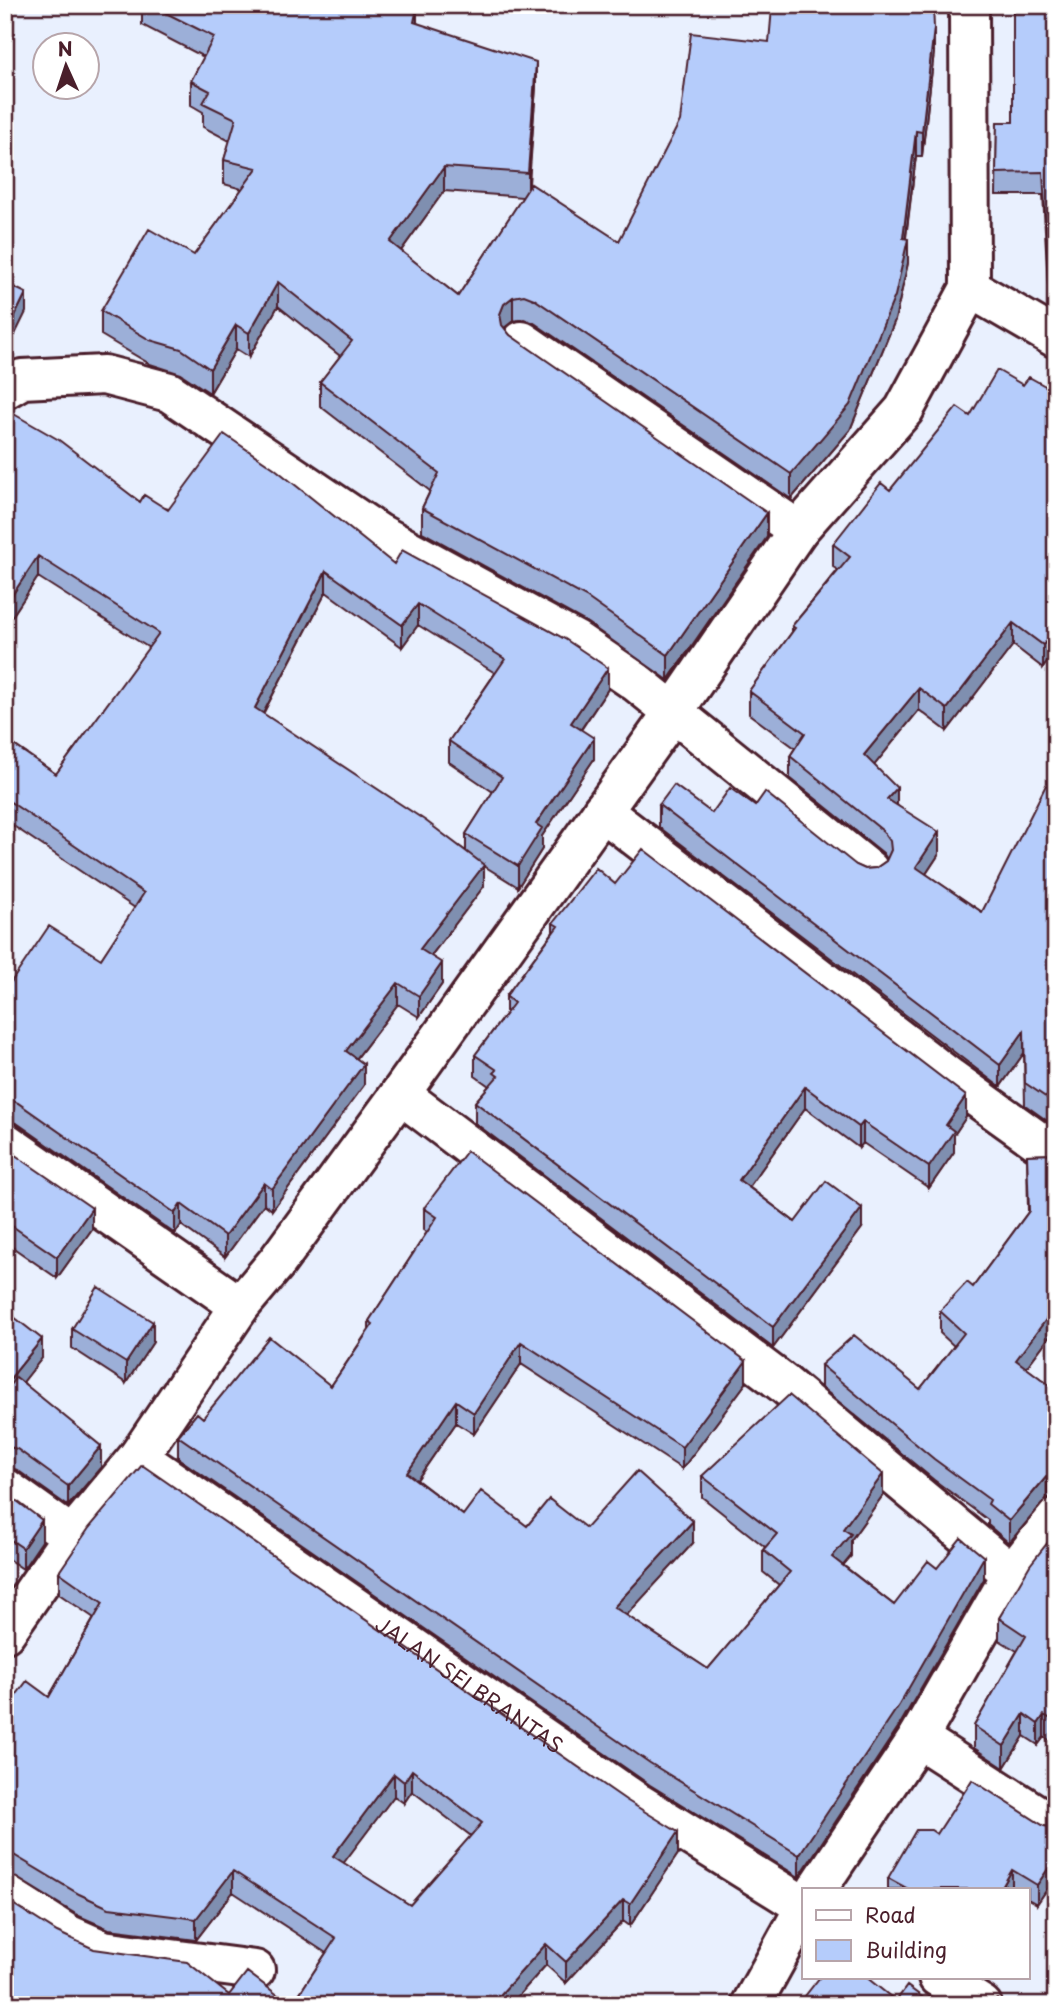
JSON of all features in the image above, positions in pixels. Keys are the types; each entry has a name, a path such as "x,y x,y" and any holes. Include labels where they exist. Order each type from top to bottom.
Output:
{"street":[{"path":"5,1633 72,1536 138,1457 240,1306 277,1262 400,1094 672,714 799,530 904,410 970,288 969,5"},
{"path":"970,288 1056,338"},
{"path":"522,341 799,530"},
{"path":"5,388 22,379 104,375 169,392 378,533 576,640 636,682 672,714 869,870"},
{"path":"602,811 950,1078 1056,1154"},
{"path":"400,1094 784,1384 1012,1574"},
{"path":"5,1142 240,1306"},
{"name":"JALAN SEI BRANTAS","path":"138,1457 638,1803 802,1906"},
{"path":"5,1488 72,1536"},
{"path":"818,1888 918,1738 1012,1574 1056,1518"},
{"path":"918,1738 1056,1827"},
{"path":"5,1894 69,1935 103,1950 255,1970"},
{"path":"751,2005 802,1911"},
{"path":"942,1979 982,2005"}],"building":[{"path":"150,5 404,5 417,8 414,22 536,62 528,173 444,167 390,242 458,296 531,184 619,241 680,121 691,33 769,42 772,8 797,11 797,5 933,5 934,28 922,132 916,131 903,238 908,239 895,296 850,405 791,474 534,299 524,295 513,297 504,304 500,314 502,325 510,335 767,513 668,655 586,597 422,508 439,473 320,382 352,341 278,282 249,333 236,325 210,369 181,349 150,340 101,311 149,229 194,255 257,168 224,160 236,119 203,103 210,91 191,81 214,37"},
{"path":"1013,5 1056,5 1056,262 1048,262 1043,172 996,173 997,122 1013,122"},
{"path":"5,283 26,293 5,336"},
{"path":"997,370 1023,385 1029,377 1056,392 1056,628 1043,645 1013,623 947,709 919,688 864,755 897,788 887,799 939,832 916,867 982,912 1046,785 1056,789 1056,1104 1025,1083 1024,1031 1000,1065 659,805 674,785 712,813 730,788 755,806 765,792 856,865 865,869 876,868 886,861 891,850 890,841 883,831 790,756 805,733 749,691 795,628 792,626 850,557 833,544 881,483 890,490 957,407 970,416"},
{"path":"5,409 59,440 140,502 144,495 168,510 224,434 274,468 394,564 402,550 565,639 608,668 571,723 594,738 536,824 542,828 518,866 466,834 502,777 449,741 505,659 418,604 402,625 326,571 255,708 426,821 484,865 420,949 442,963 419,996 398,983 346,1051 364,1064 272,1189 264,1183 225,1236 181,1204 175,1213 18,1103 5,1100 5,991 49,926 101,959 144,893 5,800 5,739 56,774 159,633 38,556 5,606"},
{"path":"643,849 966,1096 946,1125 954,1131 929,1167 863,1122 859,1127 805,1087 739,1180 795,1222 826,1181 862,1208 773,1327 475,1102 498,1076 494,1073 497,1070 475,1055 514,1003 506,996 558,926 553,923 596,868 615,884"},
{"path":"5,1148 92,1208 57,1257 5,1221"},
{"path":"467,1151 746,1361 682,1447 521,1342 474,1413 456,1401 407,1473 463,1515 481,1491 527,1526 549,1499 586,1528 637,1471 693,1521 614,1607 708,1669 790,1572 763,1550 777,1534 702,1476 789,1395 883,1474 843,1529 851,1534 832,1557 894,1605 928,1561 937,1568 961,1538 984,1557 899,1705 799,1855 650,1763 178,1436 197,1413 203,1418 269,1337 331,1386 373,1324 369,1321 437,1217 424,1208"},
{"path":"1056,1154 1056,1306 1016,1360 1056,1390 1056,1475 1047,1476 1009,1521 988,1504 990,1500 934,1459 821,1365 854,1335 920,1389 964,1333 940,1311 967,1282 973,1287 1029,1211 1027,1155"},
{"path":"98,1287 153,1322 126,1363 72,1329"},
{"path":"5,1310 42,1339 5,1385"},
{"path":"16,1377 101,1446 68,1486 17,1449 5,1446 5,1392"},
{"path":"142,1465 626,1800 678,1832 630,1904 623,1900 566,1962 546,1944 491,2005 292,2005 336,1938 233,1871 196,1919 109,1908 79,1894 5,1851 5,1710 27,1681 49,1697 103,1603 59,1572 89,1528","holes":["412,1770 482,1823 410,1905 333,1856 394,1774 404,1782"]},
{"path":"5,1492 42,1520 23,1548 5,1536"},
{"path":"1056,1532 1056,1722 1044,1715 1038,1724 1024,1714 1004,1746 974,1726 1026,1636 999,1618 1030,1565"},
{"path":"972,1780 1044,1826 1056,1828 1056,1857 1037,1885 1012,1870 1002,1888 906,1888 888,1878 916,1830 931,1830 937,1834"},
{"path":"5,1899 57,1932 94,1949 187,1962 229,1995 247,1972 291,2005 5,2005"},
{"path":"818,1979 868,1979 896,2001 907,1986 933,2005 798,2005"},
{"path":"997,1999 1005,2005 984,2005"}]}
